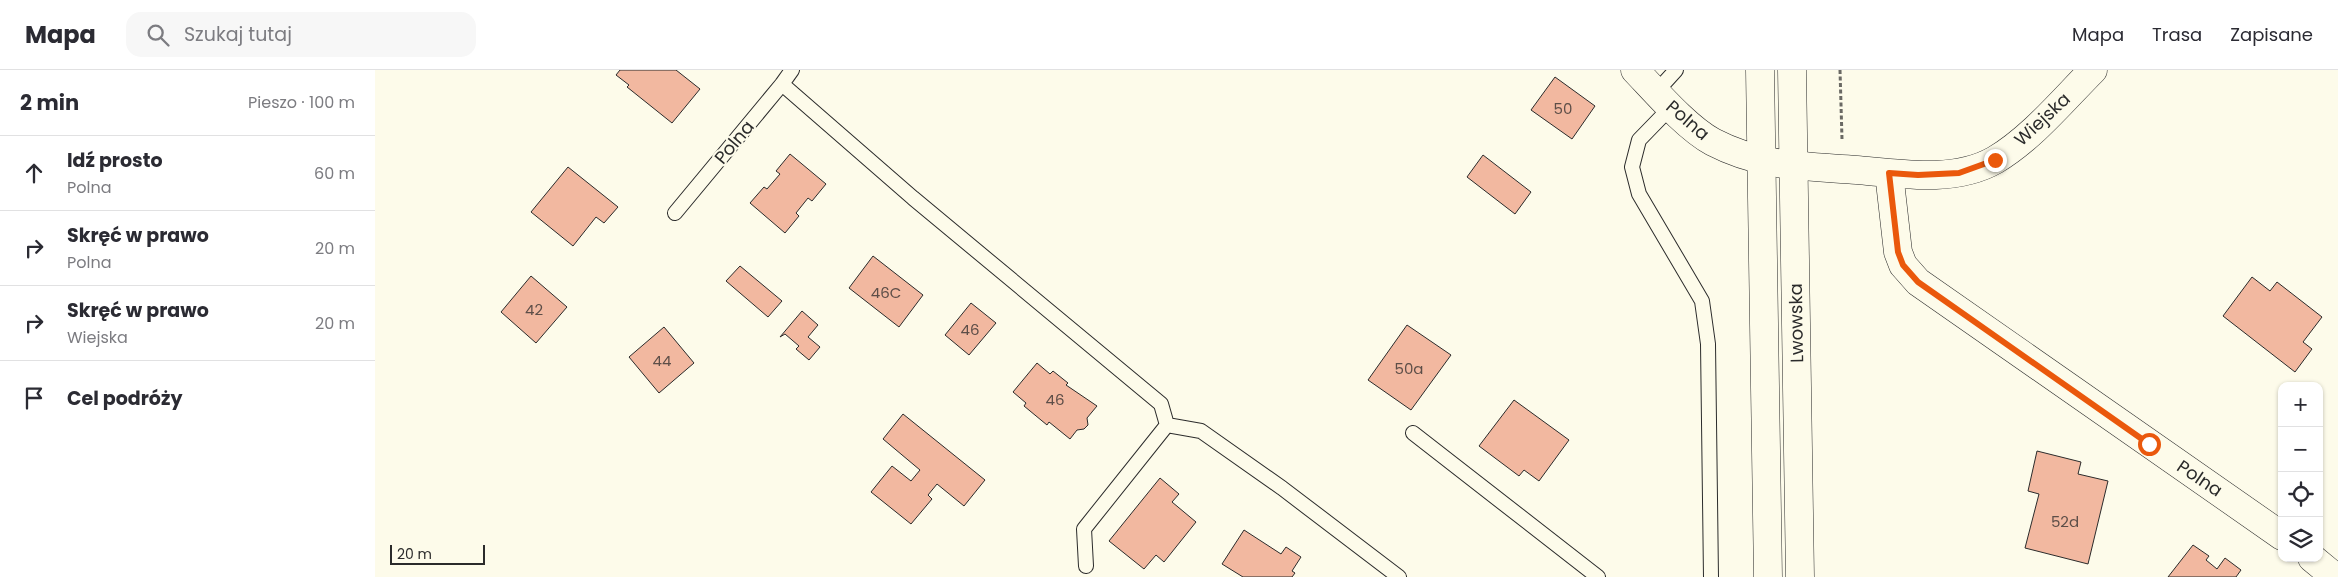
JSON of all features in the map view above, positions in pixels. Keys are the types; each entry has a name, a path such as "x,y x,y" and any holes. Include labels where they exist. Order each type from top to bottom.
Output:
{"street":[{"name":"Polna","path":"1635,70 1691,126 1713,141 1778,163"},
{"name":"Lwowska","path":"1760,70 1778,163 1800,577"},
{"name":"Lwowska","path":"1768,577 1778,163 1792,70"},
{"name":"Wiejska","path":"1778,163 1918,175 1959,173 1995,160 2027,135 2093,70"},
{"name":"Polna","path":"1889,173 1898,252 1903,265 1918,282 2278,533"},
{"path":"2317,562 2335,577"}],"lane":[{"name":"Polna","path":"675,213 783,84 792,70"},
{"path":"1677,70 1664,99 1639,140 1632,167 1639,194 1702,301 1708,344 1709,576"},
{"path":"783,84 913,198 1161,404 1167,425"},
{"path":"1086,566 1084,529 1167,425"},
{"path":"1167,425 1201,431 1282,488 1399,577"},
{"path":"1413,433 1598,577"}],"path":[{"path":"1840,70 1842,149"}],"building":[{"path":"620,70 676,70 700,89 672,123 627,87 629,85 616,75"},
{"path":"1555,77 1595,106 1572,139 1531,110"},
{"path":"790,154 826,184 812,201 808,198 796,213 799,216 785,233 750,203 764,187 767,189 780,174 776,171"},
{"path":"1483,155 1531,192 1515,214 1467,177"},
{"path":"568,167 618,207 604,223 596,217 573,246 531,212"},
{"path":"873,256 923,295 899,327 849,288"},
{"path":"740,266 782,301 768,317 726,281"},
{"path":"531,276 567,307 536,343 501,312"},
{"path":"2252,277 2270,291 2277,282 2322,317 2303,342 2312,349 2295,372 2223,316"},
{"path":"971,303 996,323 969,355 945,335"},
{"path":"802,311 818,325 808,337 820,347 809,360 796,349 799,346 785,334 780,337"},
{"path":"1407,325 1451,355 1411,410 1368,380"},
{"path":"664,327 694,363 659,393 629,357"},
{"path":"1037,363 1050,374 1053,371 1068,383 1066,385 1097,406 1087,418 1088,425 1084,429 1077,430 1070,439 1049,422 1047,425 1024,406 1026,403 1013,392"},
{"path":"1514,400 1569,440 1539,481 1524,470 1519,476 1479,446"},
{"path":"903,414 985,480 964,506 937,484 928,495 932,499 911,524 871,492 892,466 911,481 920,470 883,439"},
{"path":"2037,451 2081,462 2078,474 2108,481 2088,564 2025,548 2039,494 2028,491"},
{"path":"1160,478 1179,494 1172,502 1196,522 1164,562 1156,555 1144,569 1109,541"},
{"path":"1244,530 1281,554 1286,547 1301,557 1292,571 1295,573 1292,577 1243,577 1222,564"},
{"path":"2193,545 2209,556 2206,560 2217,569 2225,558 2241,570 2236,577 2168,577"}],"route":[{"path":"1995,160 1959,173 1918,175 1889,173 1898,252 1903,265 1918,282 2149,444"}]}
